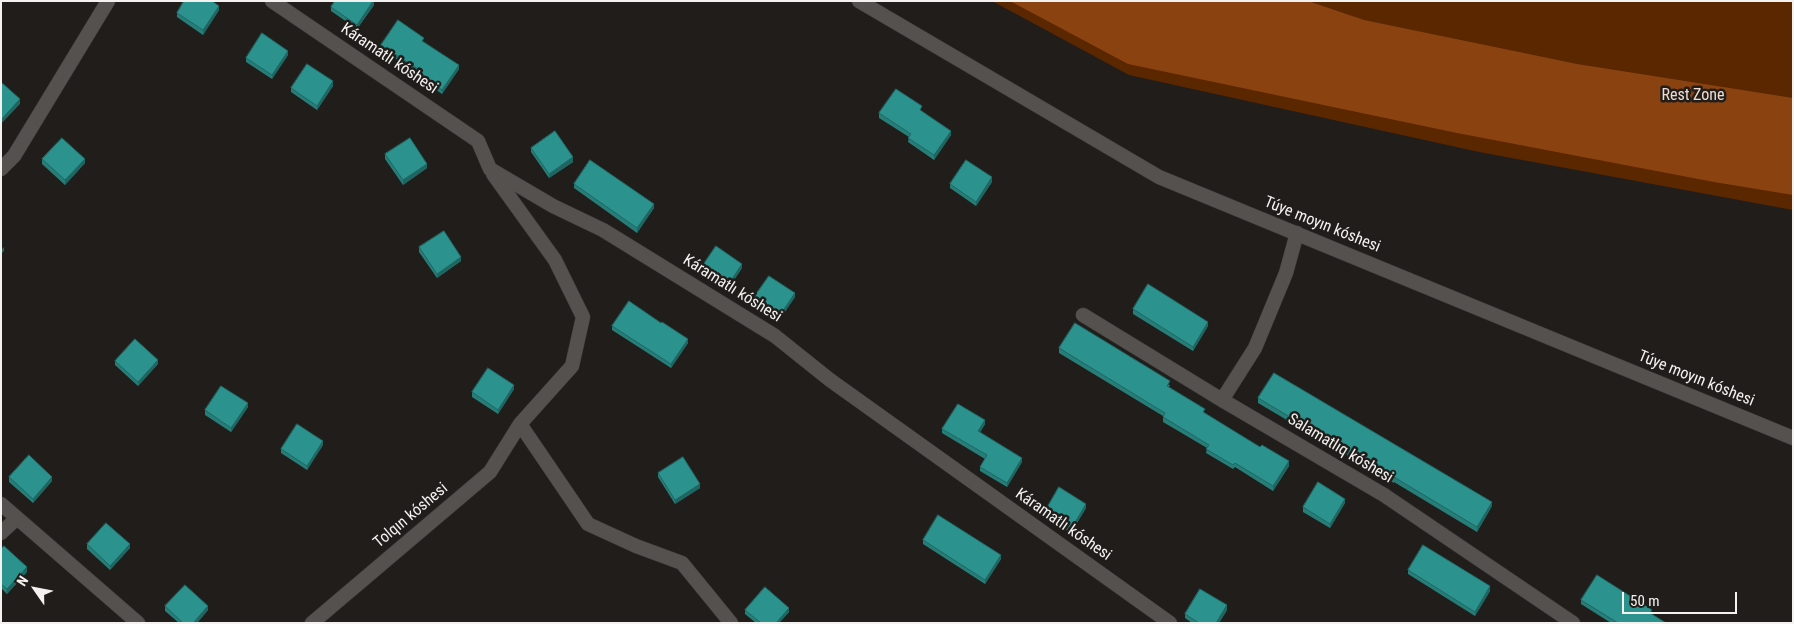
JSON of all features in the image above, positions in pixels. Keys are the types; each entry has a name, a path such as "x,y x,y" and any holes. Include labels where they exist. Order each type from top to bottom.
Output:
{"street":[{"path":"1,169 14,156 108,1"},
{"name":"Káramatlı kóshesi","path":"272,1 478,141 490,169 553,206 603,230 775,336 830,380 1170,623"},
{"name":"Túye moyın kóshesi","path":"859,1 1159,177 1793,438"},
{"name":"Tolqın kóshesi","path":"312,623 490,472 520,424 572,366 583,317 555,260 490,169"},
{"path":"1222,400 1255,348 1286,273 1297,234"},
{"name":"Salamatlıq kóshesi","path":"1083,315 1222,400 1384,495 1573,623"},
{"path":"520,424 588,524 636,546 682,562 731,623"},
{"path":"1,504 138,623"},
{"path":"1,533 17,518"}],"green space":[{"name":"Rest Zone","path":"992,1 1793,1 1793,210 1479,152 1129,75"}],"shaded area":[{"name":"Rest Zone","path":"1010,1 1308,1 1364,20 1577,64 1793,98 1793,195 1714,182 1457,133 1128,64"}],"building":[{"path":"184,1 212,1 219,6 203,30 177,13"},
{"path":"335,1 373,1 357,25 331,7"},
{"path":"398,20 424,38 422,41 459,65 442,90 416,72 418,69 381,45"},
{"path":"262,33 288,51 272,75 246,58"},
{"path":"307,64 333,81 317,106 291,88"},
{"path":"1,82 20,99 1,120"},
{"path":"896,89 922,106 920,110 951,131 934,155 908,138 911,134 879,113"},
{"path":"555,131 573,157 549,174 531,148"},
{"path":"62,138 85,159 65,180 42,159"},
{"path":"410,138 427,164 403,180 385,154"},
{"path":"590,160 654,204 637,228 574,184"},
{"path":"966,160 992,177 976,202 950,184"},
{"path":"444,231 461,257 437,274 419,247"},
{"path":"716,246 742,264 726,288 699,271"},
{"path":"769,276 795,293 778,318 752,300"},
{"path":"1148,284 1208,322 1193,347 1133,309"},
{"path":"629,301 688,339 671,364 612,326"},
{"path":"1075,323 1170,381 1167,386 1205,409 1203,412 1260,447 1262,445 1289,461 1273,486 1235,463 1233,465 1206,449 1209,445 1163,417 1165,413 1059,348"},
{"path":"135,339 158,360 138,382 115,361"},
{"path":"488,368 514,385 498,410 472,392"},
{"path":"1274,373 1492,502 1477,527 1258,398"},
{"path":"221,386 248,403 231,428 205,410"},
{"path":"958,404 985,420 978,431 1022,458 1007,483 980,467 987,455 942,429"},
{"path":"297,424 323,441 307,466 281,449"},
{"path":"29,455 52,477 33,499 9,477"},
{"path":"683,457 700,484 675,500 658,473"},
{"path":"1318,482 1345,499 1330,524 1303,507"},
{"path":"1059,487 1086,504 1071,529 1044,513"},
{"path":"938,515 1001,555 985,580 923,540"},
{"path":"106,523 130,544 110,566 87,544"},
{"path":"1423,545 1490,586 1475,612 1408,570"},
{"path":"4,546 27,567 7,589 1,584 1,549"},
{"path":"1597,575 1652,610 1650,613 1666,623 1618,623 1581,600"},
{"path":"185,585 208,606 193,623 183,623 165,606"},
{"path":"765,587 789,608 776,623 761,623 745,610"},
{"path":"1200,589 1227,605 1216,623 1199,623 1185,614"}]}
